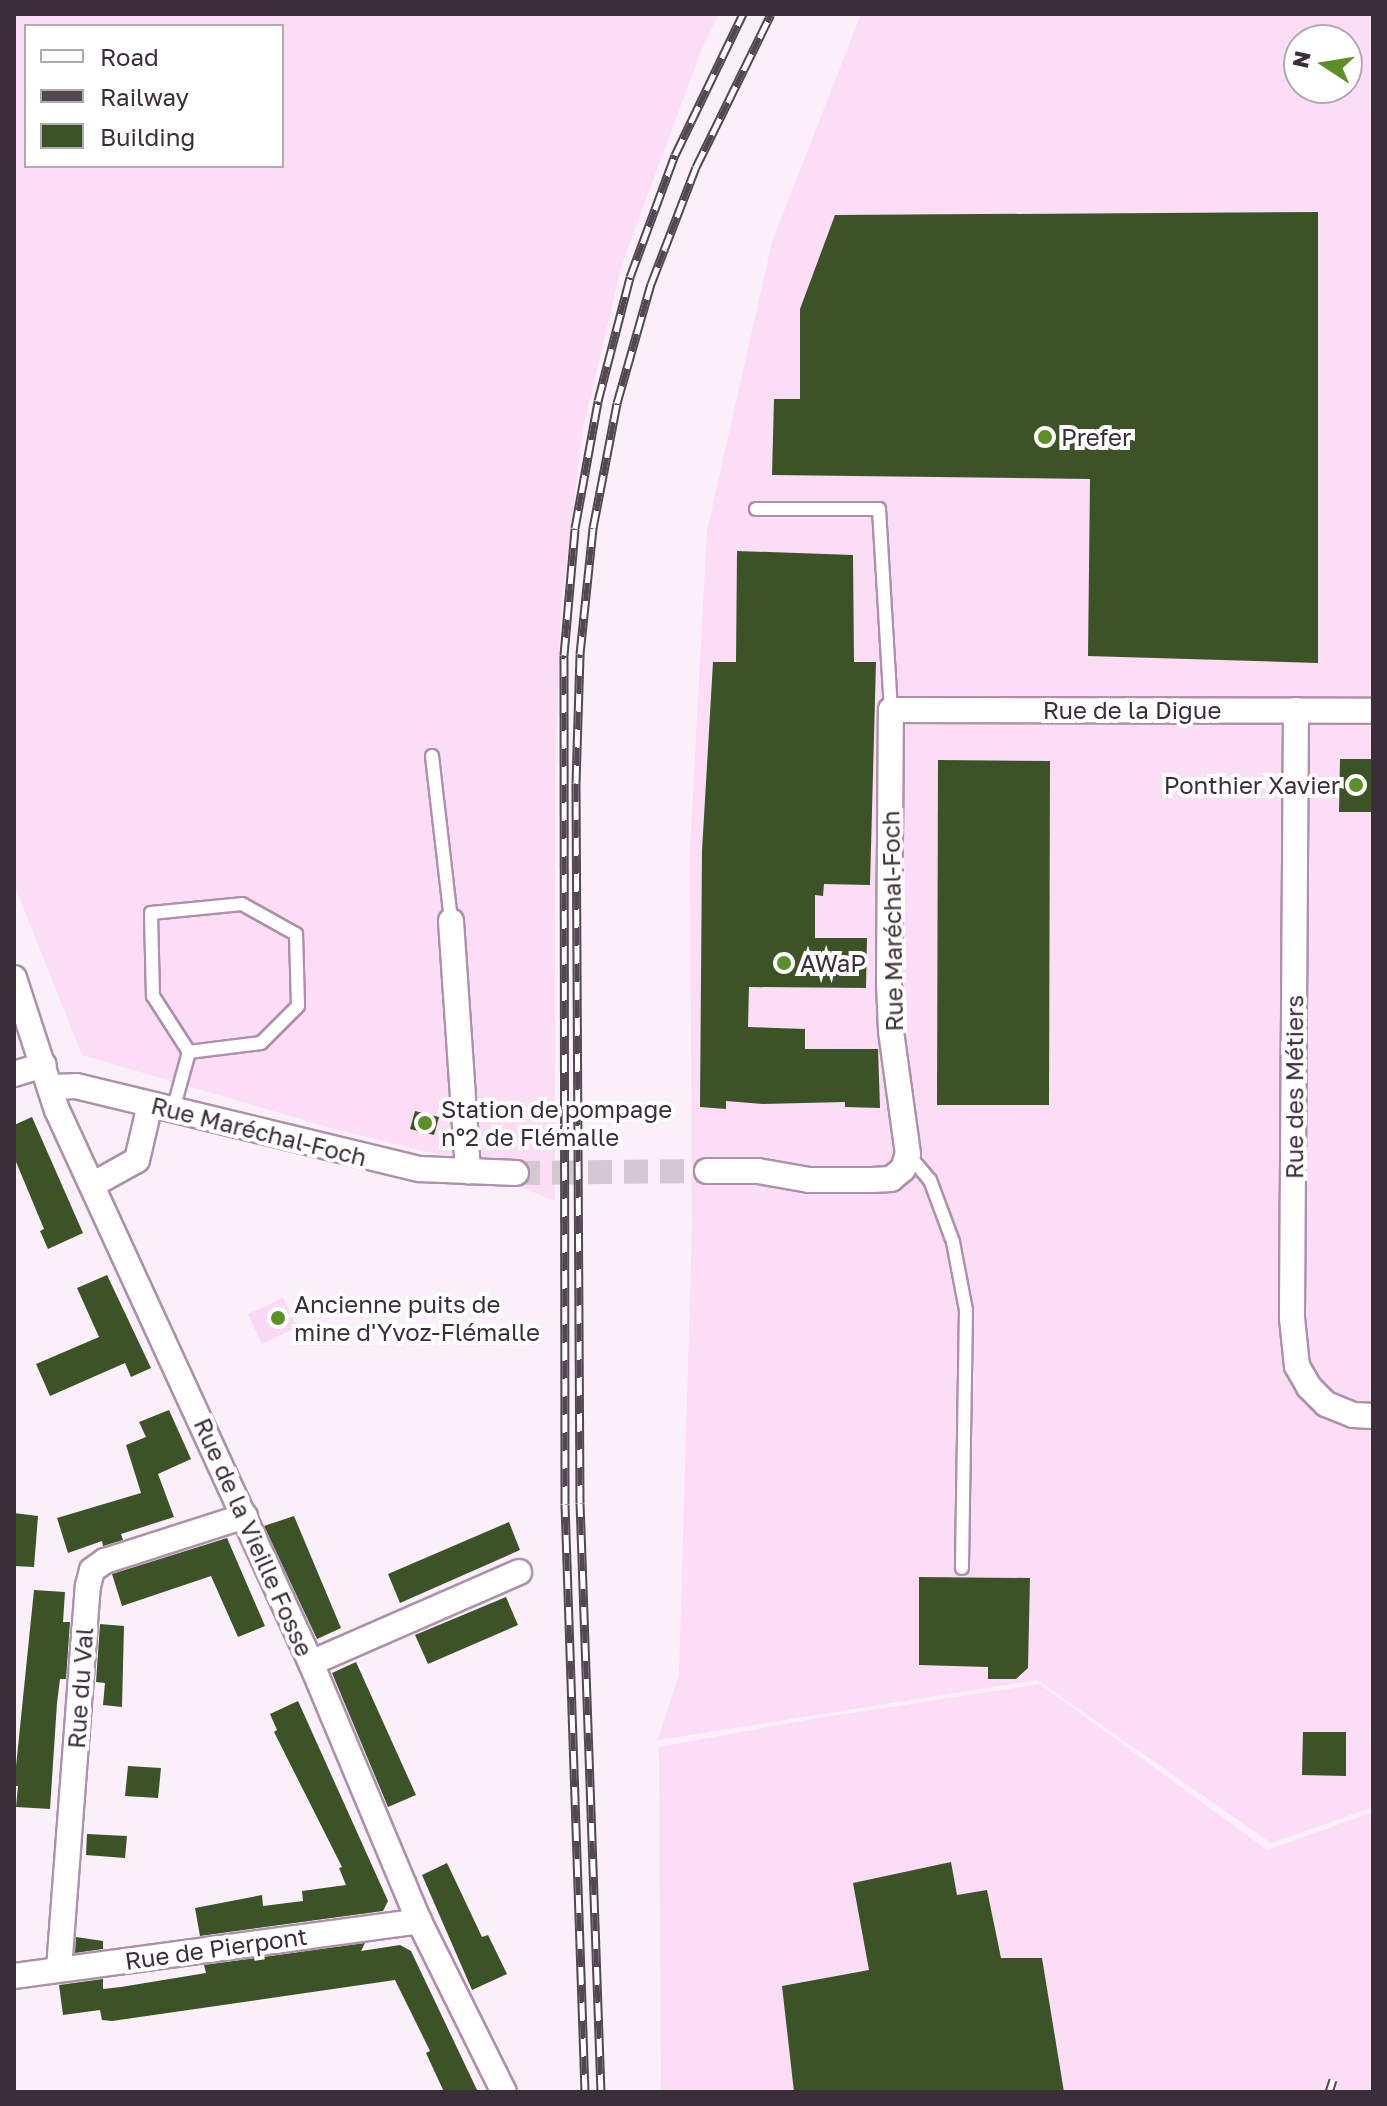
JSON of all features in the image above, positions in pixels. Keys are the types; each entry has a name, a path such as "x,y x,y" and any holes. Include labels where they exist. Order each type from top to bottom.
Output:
{"street":[{"name":"Rue de la Digue","path":"891,710 1373,711"},
{"name":"Rue Maréchal-Foch","path":"891,710 889,984 891,1031 908,1154"},
{"name":"Rue des Métiers","path":"1296,710 1292,1318 1297,1366 1309,1387 1326,1404 1353,1415 1373,1416"},
{"path":"451,921 468,1171"},
{"name":"Rue de la Vieille Fosse","path":"14,978 47,1076 92,1185 311,1663 419,1921 504,2092"},
{"path":"14,1074 47,1076"},
{"name":"Rue Maréchal-Foch","path":"47,1076 76,1086 394,1164 516,1173"},
{"path":"92,1185 137,1160 162,1107"},
{"path":"707,1171 758,1171 809,1180 891,1179 903,1169 908,1154"},
{"name":"Rue du Val","path":"59,1969 88,1586 92,1570 105,1561 245,1516"},
{"path":"311,1663 519,1572"},
{"name":"Rue de Pierpont","path":"14,1976 419,1921"}],"lane":[{"path":"756,509 879,509 891,710"},
{"path":"432,756 451,921"},
{"path":"242,904 296,934 298,1006 261,1043 189,1052 153,996 151,913 242,904"},
{"path":"162,1107 189,1052"},
{"path":"908,1154 930,1180 944,1217 953,1242 966,1310 962,1568"}],"shaded area":[{"path":"14,14 719,14 702,48 622,264 583,428 561,608 555,775 555,1201 448,1157 324,1126 82,1055 14,884"},
{"path":"861,14 1373,14 1373,1807 1271,1843 1037,1680 658,1740 679,1674 692,1228 690,849 707,531 772,242"},
{"path":"283,1298 297,1327 262,1344 248,1314"},
{"path":"1040,1684 1267,1850 1373,1812 1373,2092 661,2092 659,1747 813,1719"}],"building":[{"name":"Prefer","path":"1318,212 1318,663 1088,656 1090,479 772,475 774,399 800,399 800,309 835,215"},
{"path":"737,551 853,555 854,662 876,662 870,885 824,884 823,896 815,895 815,938 867,938 866,988 749,987 748,1027 805,1029 805,1049 878,1049 880,1108 845,1107 845,1102 763,1104 726,1101 726,1109 700,1107 702,851 713,662 736,662"},
{"name":"Ponthier Xavier","path":"1340,759 1373,759 1373,812 1339,812"},
{"path":"938,760 1050,761 1049,1105 937,1105"},
{"name":"Station de pompage n°2 de Flémalle","path":"415,1111 439,1117 434,1135 410,1129"},
{"path":"32,1117 83,1233 48,1249 40,1231 44,1229 14,1157 14,1125"},
{"path":"107,1275 151,1368 131,1377 125,1363 50,1396 36,1364 99,1337 77,1288"},
{"path":"169,1410 191,1459 158,1474 174,1517 121,1534 123,1540 103,1546 102,1541 68,1553 57,1518 141,1493 126,1445 146,1437 139,1422"},
{"path":"14,1513 38,1516 34,1567 14,1566"},
{"path":"294,1516 341,1628 317,1639 264,1526"},
{"path":"509,1522 520,1550 400,1603 388,1574"},
{"path":"227,1538 265,1626 238,1637 211,1576 122,1606 112,1574"},
{"path":"919,1577 1030,1578 1028,1668 1016,1679 988,1679 988,1667 919,1665"},
{"path":"34,1590 65,1592 63,1622 70,1622 66,1679 60,1679 57,1703 50,1809 16,1807 18,1786 14,1786"},
{"path":"506,1597 518,1625 428,1664 415,1635"},
{"path":"100,1624 124,1626 122,1707 103,1705 105,1683 96,1682"},
{"path":"356,1662 416,1795 388,1807 332,1673"},
{"path":"298,1701 388,1901 383,1911 200,1936 195,1908 262,1895 263,1906 303,1901 302,1891 346,1885 339,1868 342,1867 274,1732 277,1730 270,1714"},
{"path":"1303,1732 1346,1732 1346,1776 1302,1775"},
{"path":"128,1766 161,1768 158,1798 125,1796"},
{"path":"87,1834 127,1836 125,1858 86,1855"},
{"path":"951,1862 957,1895 987,1890 1001,1958 1042,1958 1064,2092 794,2092 782,1986 869,1970 853,1883"},
{"path":"447,1863 482,1937 488,1935 507,1974 472,1990 422,1875"},
{"path":"76,1937 103,1941 103,1949 75,1953"},
{"path":"365,1943 361,1951 400,1945 411,1951 478,2092 444,2092 426,2053 430,2051 395,1980 112,2021 102,2020 100,2010 63,2015 59,1985 103,1979 103,1989 121,1987 206,1973 204,1965"}],"tunnel":[{"path":"516,1173 707,1171"}],"railway":[{"path":"585,2092 565,1504 564,655 575,528 598,401 630,277 675,155 743,14"},
{"path":"601,2092 580,1503 576,783 580,654 593,528 617,403 651,284 696,167 771,14"},
{"path":"1329,2092 1333,2080"}],"place":[{"name":"Prefer","path":"1045,437"},
{"name":"Ponthier Xavier","path":"1356,785"},
{"name":"AWaP","path":"784,963"},
{"name":"Station de pompage n°2 de Flémalle","path":"425,1123"},
{"name":"Ancienne puits de mine d'Yvoz-Flémalle","path":"278,1318"}]}
